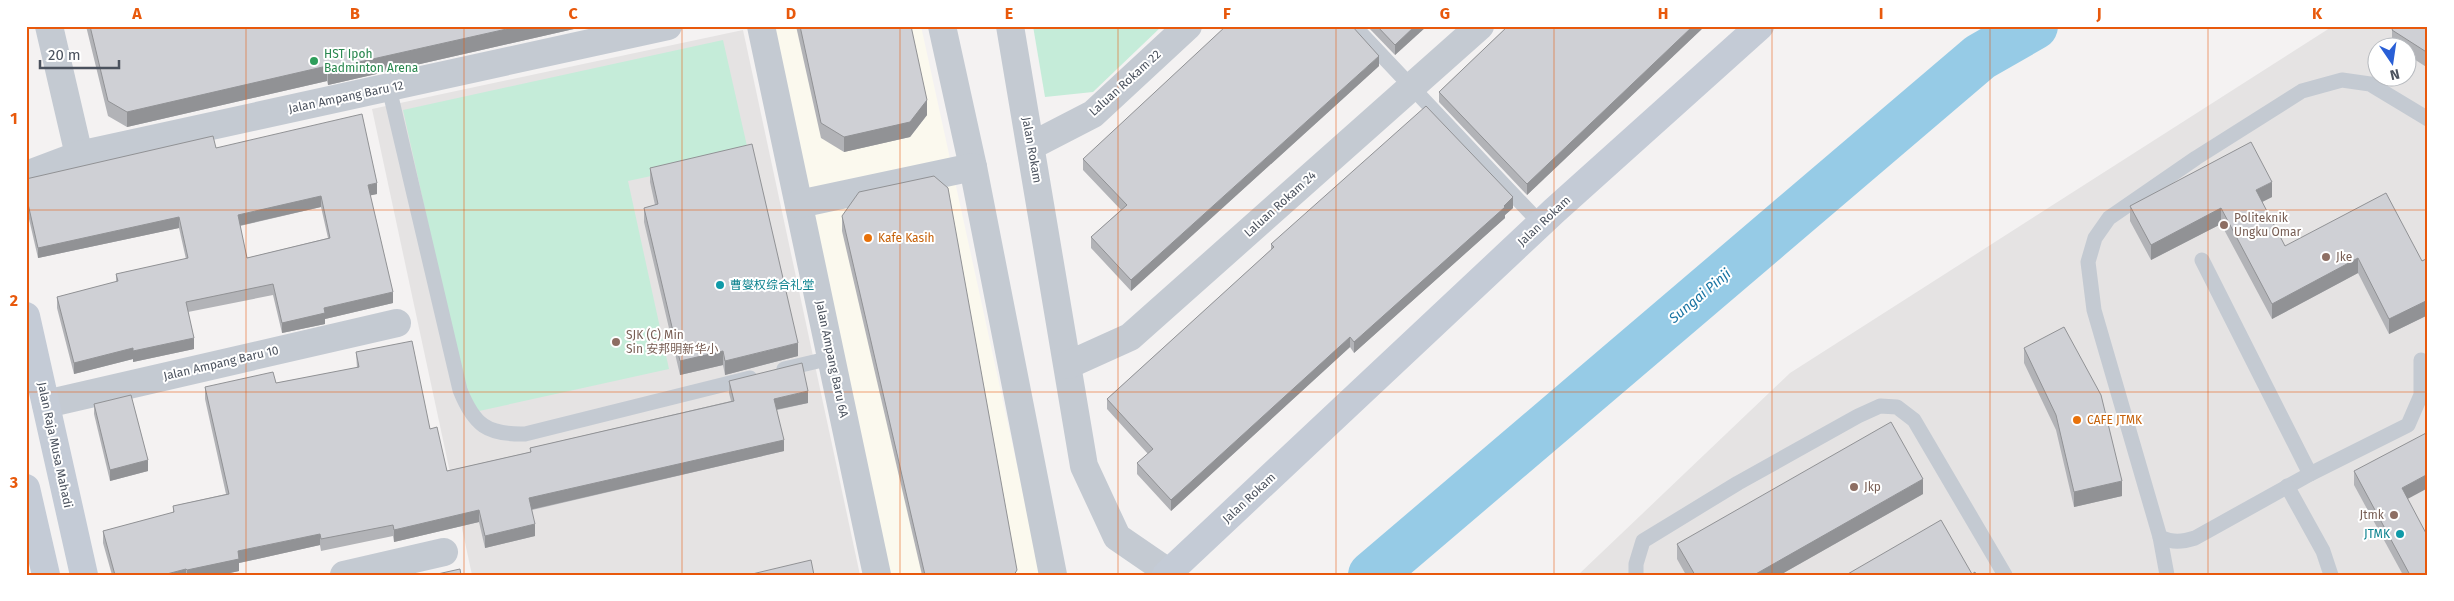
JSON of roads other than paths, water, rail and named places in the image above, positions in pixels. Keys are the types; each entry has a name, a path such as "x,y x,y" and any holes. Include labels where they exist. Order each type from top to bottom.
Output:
{"main road":[{"name":"Jalan Rokam","path":"1167,573 1541,224 1760,26"},
{"name":"Jalan Raja Musa Mahadi","path":"26,316 84,575"},
{"path":"26,488 46,575"}],"street":[{"path":"49,26 79,155"},
{"name":"Jalan Ampang Baru 12","path":"26,175 79,155 668,26"},
{"name":"Jalan Ampang Baru 6A","path":"762,26 877,575"},
{"path":"942,26 973,166 1052,575"},
{"name":"Jalan Rokam","path":"1010,26 1084,466 1117,537 1167,573"},
{"name":"Laluan Rokam 22","path":"1031,146 1093,114 1188,26"},
{"name":"Laluan Rokam 24","path":"1068,365 1130,337 1480,26"},
{"path":"799,204 973,166"},
{"name":"Jalan Ampang Baru 10","path":"46,404 397,323"},
{"path":"344,575 444,552"}],"lane":[{"path":"1354,26 1541,224"},
{"path":"2167,575 2160,537 2094,310 2088,262 2095,238 2109,218 2196,158 2302,91 2342,80 2370,84 2428,119"},
{"path":"389,88 460,390 467,409 485,429 504,434 525,434 831,358"},
{"path":"2202,260 2310,474"},
{"path":"2160,537 2169,541 2180,542 2195,538 2287,486 2408,425 2421,395 2421,360"},
{"path":"1636,575 1636,564 1643,541 1755,474 1858,416 1880,406 1897,407 1914,420 2005,575"},
{"path":"2287,486 2323,551 2331,575"}],"waterway":[{"name":"Sungai Pinji","path":"1372,575 1980,57 2034,26"}],"place":[{"name":"HST Ipoh Badminton Arena","path":"314,61"},
{"name":"Politeknik Ungku Omar","path":"2224,225"},
{"name":"Kafe Kasih","path":"868,238"},
{"name":"Jke","path":"2326,257"},
{"name":"曹燮权综合礼堂","path":"720,285"},
{"name":"SJK (C) Min Sin 安邦明新华小","path":"616,342"},
{"name":"CAFE JTMK","path":"2077,420"},
{"name":"Jkp","path":"1854,487"},
{"name":"Jtmk","path":"2394,515"},
{"name":"JTMK","path":"2400,534"}]}
